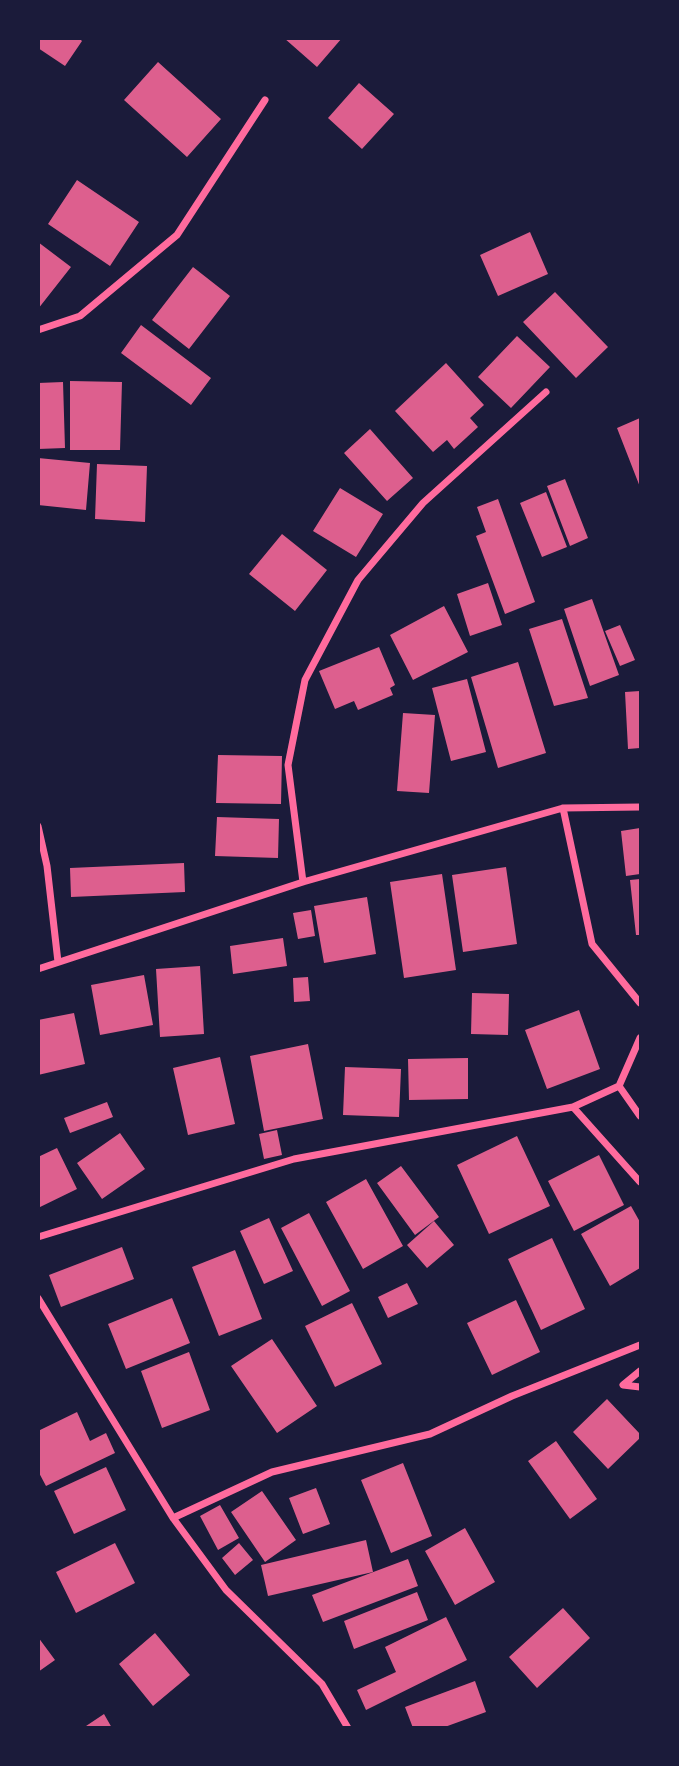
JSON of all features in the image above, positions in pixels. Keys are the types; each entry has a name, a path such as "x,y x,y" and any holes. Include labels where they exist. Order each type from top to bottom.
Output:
{"street":[{"path":"38,330 80,316 177,235 265,100"},
{"path":"303,882 288,765 305,680 358,580 424,503 546,392"},
{"path":"38,969 303,882 563,808 640,807"},
{"path":"563,808 592,944 640,1003"},
{"path":"38,826 47,866 58,962"},
{"path":"38,1237 294,1159 573,1107 619,1086 640,1038"},
{"path":"619,1086 640,1116"},
{"path":"573,1107 640,1182"},
{"path":"38,1298 173,1518 226,1590 322,1685 348,1727"},
{"path":"173,1518 272,1472 430,1434 512,1396 640,1345"},
{"path":"640,1371 623,1385 640,1387"}],"building":[{"path":"38,38 79,38 82,41 65,66 38,48"},
{"path":"284,38 342,38 317,67"},
{"path":"158,62 221,119 187,157 124,100"},
{"path":"359,83 394,114 362,149 328,118"},
{"path":"77,180 139,222 110,266 48,224"},
{"path":"530,232 548,274 498,296 480,255"},
{"path":"38,242 71,267 38,309"},
{"path":"193,267 230,296 189,349 152,320"},
{"path":"555,292 608,347 576,378 523,322"},
{"path":"141,325 211,378 191,405 121,353"},
{"path":"517,336 550,367 511,408 478,377"},
{"path":"446,363 484,405 470,418 478,427 454,449 447,440 433,452 395,411"},
{"path":"70,381 122,382 120,450 70,450"},
{"path":"63,382 65,448 38,449 38,383"},
{"path":"640,418 640,487 617,428"},
{"path":"370,429 413,478 387,501 344,453"},
{"path":"38,458 90,463 86,510 38,505"},
{"path":"97,464 147,466 145,522 95,519"},
{"path":"565,479 588,538 570,546 547,486"},
{"path":"340,488 383,514 356,557 313,531"},
{"path":"546,492 567,547 542,557 520,503"},
{"path":"498,499 535,602 505,614 476,536 486,532 477,507"},
{"path":"282,534 327,570 295,611 249,574"},
{"path":"488,583 502,625 470,636 457,594"},
{"path":"592,599 619,675 590,686 564,609"},
{"path":"444,606 468,652 413,680 390,635"},
{"path":"562,619 588,698 554,706 529,629"},
{"path":"620,625 635,660 620,666 605,631"},
{"path":"379,647 395,685 390,688 393,695 358,710 354,701 335,709 319,671"},
{"path":"518,662 546,753 498,768 471,677"},
{"path":"467,679 486,752 451,761 432,688"},
{"path":"640,691 640,748 628,749 625,692"},
{"path":"403,713 435,715 429,793 397,791"},
{"path":"218,755 282,756 281,804 216,803"},
{"path":"217,817 279,819 278,858 215,856"},
{"path":"640,828 640,874 626,876 621,831"},
{"path":"184,863 185,892 71,897 70,868"},
{"path":"506,867 517,944 463,952 452,875"},
{"path":"442,874 456,970 404,978 390,882"},
{"path":"640,879 640,935 636,935 630,880"},
{"path":"367,897 376,954 324,963 314,906"},
{"path":"311,910 315,936 298,939 293,913"},
{"path":"283,938 287,966 233,974 230,946"},
{"path":"200,966 204,1034 160,1037 156,969"},
{"path":"144,975 153,1025 100,1035 91,985"},
{"path":"308,977 310,1001 294,1002 293,978"},
{"path":"472,993 509,994 508,1035 471,1034"},
{"path":"579,1010 600,1069 547,1089 525,1030"},
{"path":"74,1013 85,1064 38,1075 38,1020"},
{"path":"308,1044 323,1119 264,1131 250,1056"},
{"path":"220,1057 235,1124 188,1135 173,1068"},
{"path":"468,1058 468,1099 409,1100 408,1059"},
{"path":"345,1067 401,1069 399,1117 343,1115"},
{"path":"107,1102 113,1117 70,1133 64,1118"},
{"path":"277,1130 282,1155 264,1159 259,1134"},
{"path":"120,1133 145,1169 102,1199 77,1163"},
{"path":"517,1136 550,1206 489,1234 457,1165"},
{"path":"57,1148 77,1189 38,1208 38,1157"},
{"path":"599,1155 624,1205 574,1231 548,1181"},
{"path":"401,1166 439,1217 415,1235 377,1183"},
{"path":"366,1179 403,1246 363,1269 326,1202"},
{"path":"631,1206 640,1222 640,1268 610,1286 581,1234"},
{"path":"309,1213 350,1291 322,1306 281,1228"},
{"path":"269,1218 293,1271 264,1284 240,1231"},
{"path":"434,1221 454,1245 427,1268 407,1245"},
{"path":"552,1238 585,1309 541,1330 508,1259"},
{"path":"122,1247 134,1279 61,1307 49,1275"},
{"path":"235,1250 262,1319 219,1336 192,1267"},
{"path":"407,1283 418,1304 388,1318 378,1297"},
{"path":"172,1298 190,1343 126,1369 108,1324"},
{"path":"516,1300 540,1352 492,1375 467,1323"},
{"path":"352,1303 382,1364 335,1387 305,1326"},
{"path":"272,1339 317,1406 277,1433 231,1366"},
{"path":"189,1352 210,1410 162,1428 141,1371"},
{"path":"607,1399 640,1434 640,1438 608,1469 573,1432"},
{"path":"77,1412 90,1441 106,1433 115,1453 46,1486 38,1471 38,1431"},
{"path":"556,1441 597,1499 570,1519 528,1461"},
{"path":"403,1463 432,1536 391,1553 361,1480"},
{"path":"106,1467 126,1510 74,1534 54,1491"},
{"path":"316,1488 330,1524 303,1534 289,1498"},
{"path":"262,1491 296,1540 265,1562 231,1512"},
{"path":"220,1505 239,1538 218,1550 200,1516"},
{"path":"465,1528 495,1582 455,1605 425,1551"},
{"path":"366,1540 373,1572 268,1596 261,1565"},
{"path":"115,1543 135,1583 76,1613 56,1572"},
{"path":"239,1543 253,1560 235,1575 222,1558"},
{"path":"408,1559 418,1586 323,1622 312,1595"},
{"path":"417,1592 428,1620 354,1649 344,1621"},
{"path":"563,1608 590,1638 537,1688 509,1657"},
{"path":"446,1617 467,1660 366,1710 357,1690 396,1672 385,1647"},
{"path":"155,1633 190,1675 153,1706 119,1664"},
{"path":"38,1637 55,1660 38,1672"},
{"path":"475,1681 486,1712 442,1728 413,1728 405,1707"},
{"path":"104,1714 112,1728 83,1728"}]}
